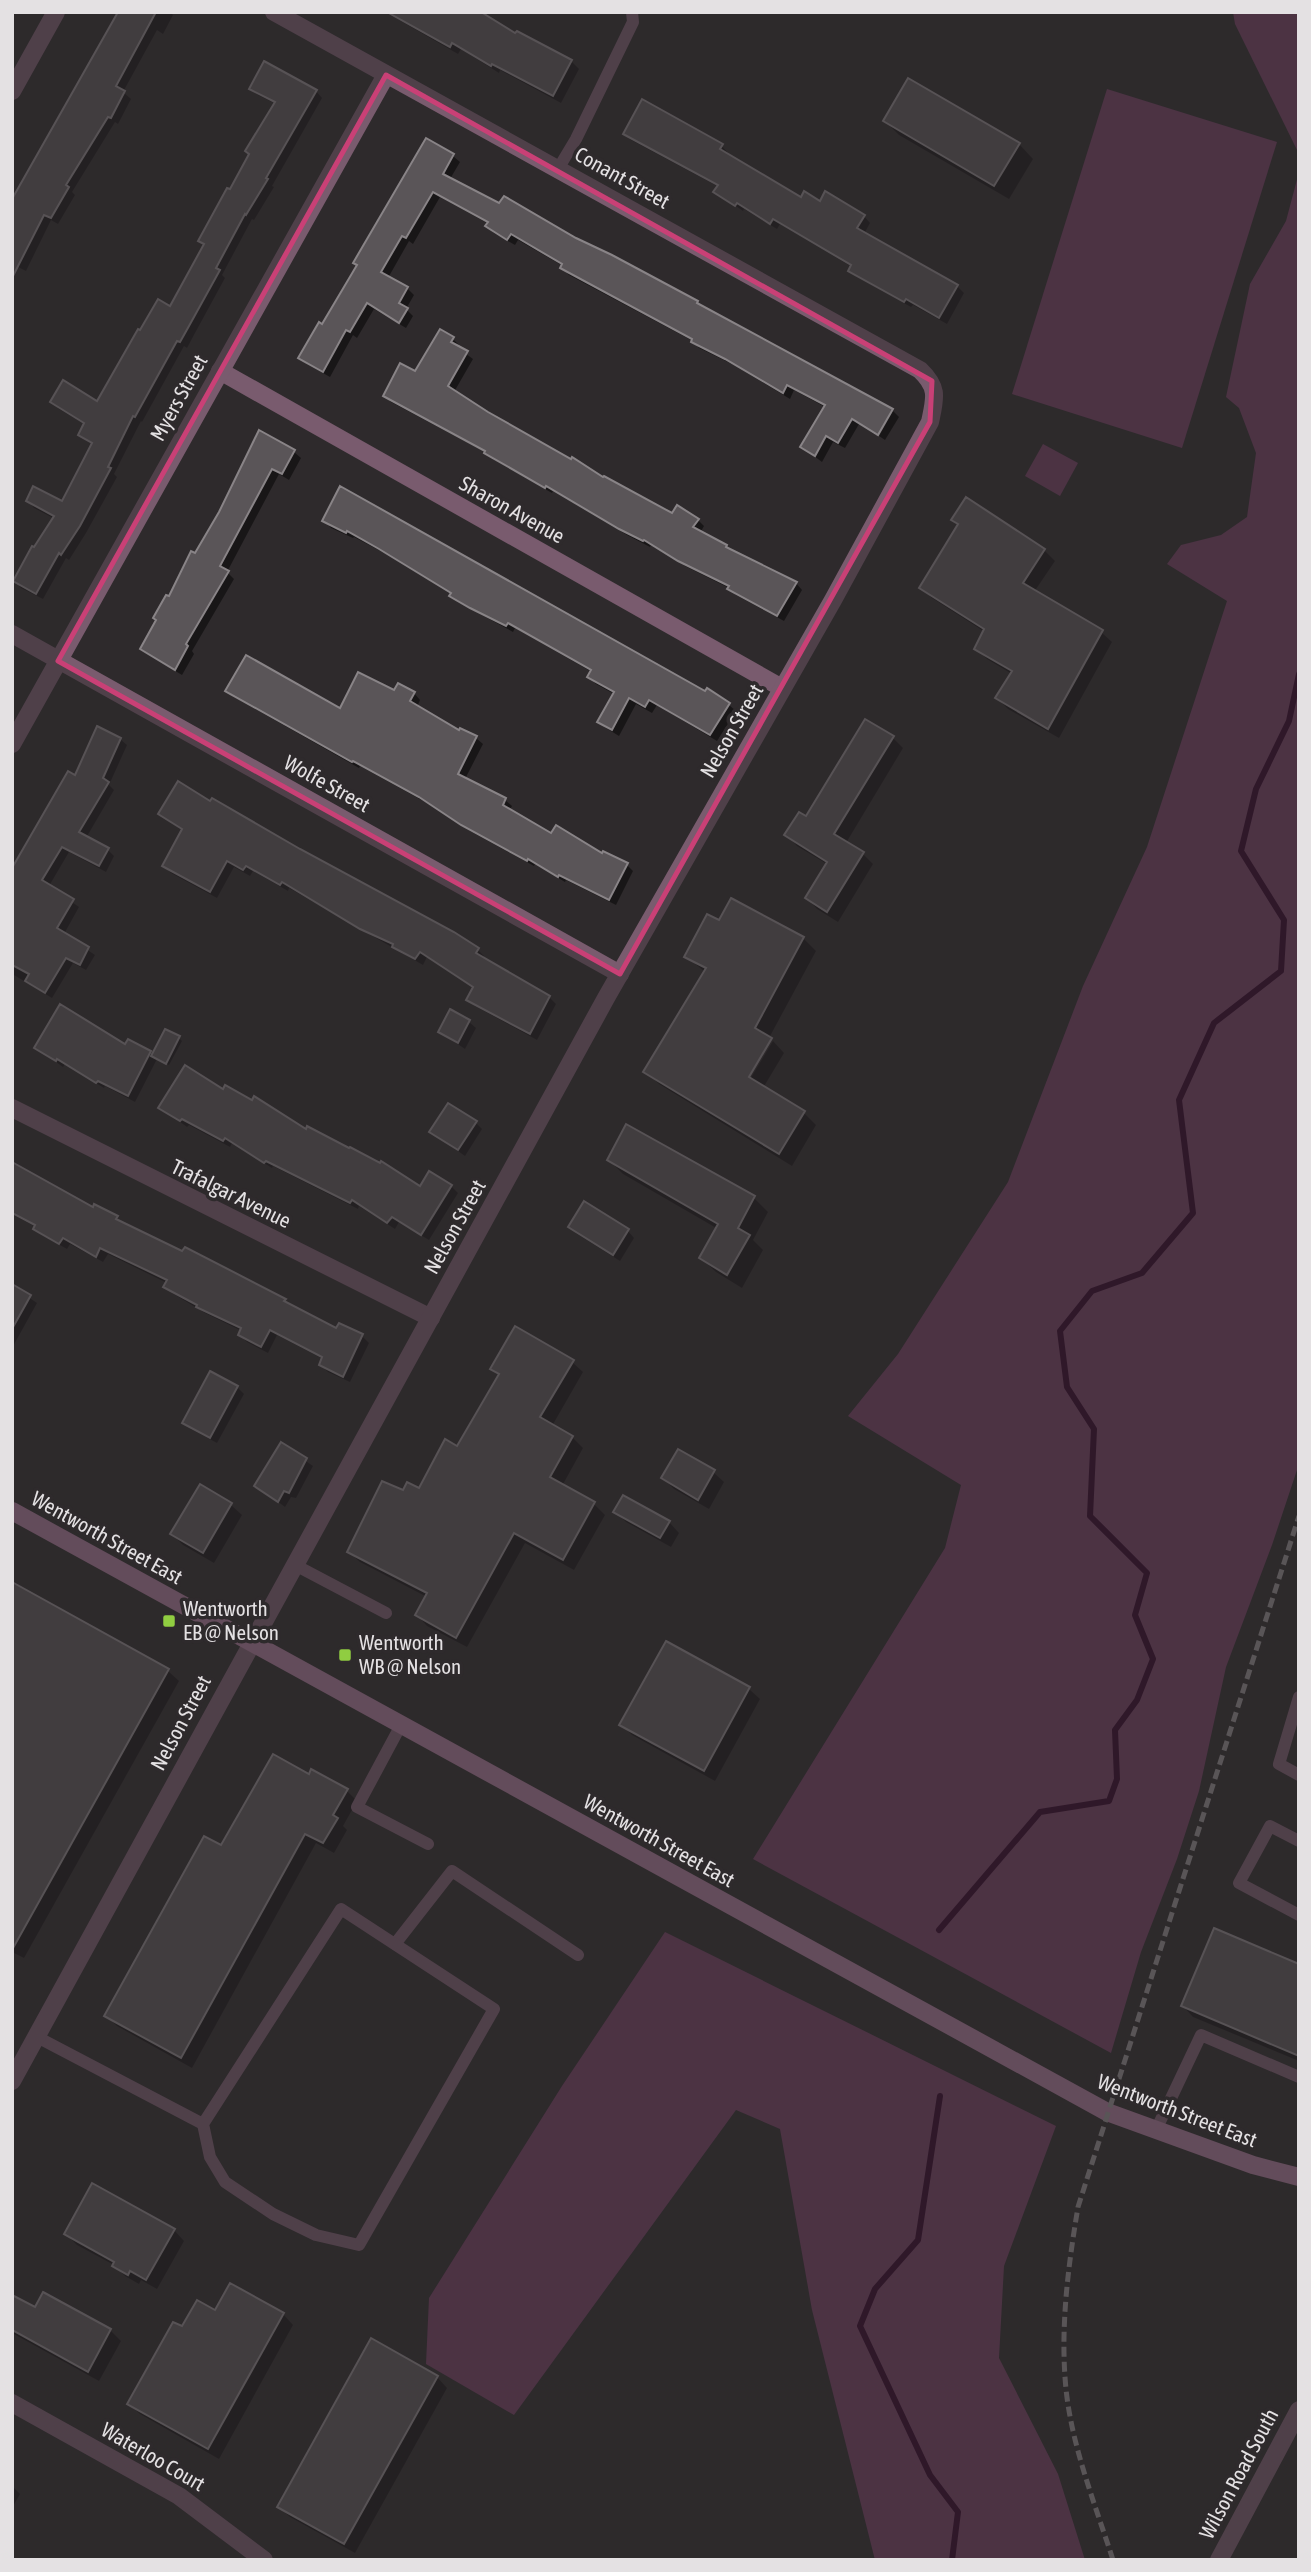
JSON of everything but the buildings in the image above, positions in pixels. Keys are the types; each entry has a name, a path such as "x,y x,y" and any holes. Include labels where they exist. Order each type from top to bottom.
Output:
{"main road":[{"name":"Wentworth Street East","path":"12,1511 1107,2112 1253,2165 1299,2177"}],"street":[{"path":"12,90 56,12"},
{"name":"Conant Street","path":"274,12 920,370 932,381 935,395"},
{"name":"Myers Street","path":"12,744 386,75"},
{"name":"Sharon Avenue","path":"220,371 782,688"},
{"name":"Nelson Street","path":"12,2081 620,974 930,422 935,395"},
{"name":"Wolfe Street","path":"12,634 620,974"},
{"name":"Trafalgar Avenue","path":"12,1108 431,1318"},
{"name":"Waterloo Court","path":"12,2403 179,2496 264,2560"},
{"name":"Wilson Road South","path":"1221,2555 1299,2410"},
{"path":"1221,2555 1240,2560"}],"lane":[{"path":"558,169 576,139 633,22 632,12"},
{"path":"295,1565 386,1613"},
{"path":"1299,1697 1279,1765 1299,1775"},
{"path":"401,1725 357,1807 428,1844"},
{"path":"1299,1841 1270,1826 1239,1883 1299,1915"},
{"path":"395,1944 452,1871 578,1955"},
{"path":"341,1909 494,2009 359,2245 316,2235 273,2214 225,2182 210,2157 203,2124 341,1909"},
{"path":"1156,2130 1201,2035 1299,2077"},
{"path":"37,2037 203,2124"}],"highlighted area":[{"path":"386,75 932,381 930,422 620,974 58,661"}],"shaded area":[{"path":"1233,12 1299,12 1299,154 1235,24"},
{"path":"1107,89 1277,142 1182,448 1012,394"},
{"path":"1299,172 1299,1464 1226,1667 1199,1791 1177,1859 1141,1952 1111,2053 753,1859 945,1548 961,1485 848,1416 898,1354 1008,1182 1083,986 1147,847 1227,601 1167,564 1181,545 1221,535 1247,517 1256,453 1239,408 1226,397 1250,284 1286,221"},
{"path":"1043,444 1078,463 1060,496 1025,476"},
{"path":"665,1932 1056,2126 1004,2266 999,2358 1058,2474 1085,2560 875,2560 812,2310 780,2129 736,2110 514,2415 426,2364 429,2298 562,2086"}],"waterway":[{"path":"939,1930 1040,1812 1109,1801 1117,1779 1115,1730 1137,1700 1153,1659 1135,1615 1147,1573 1090,1516 1094,1429 1067,1387 1060,1331 1092,1291 1142,1273 1193,1213 1179,1100 1214,1023 1281,971 1284,920 1241,851 1256,789 1289,721 1299,674"},
{"path":"940,2096 918,2240 875,2289 860,2326 930,2475 958,2512 952,2560"}],"railway":[{"path":"1113,2560 1079,2454 1066,2389 1066,2298 1078,2207 1299,1516"}],"place":[{"name":"Wentworth EB @ Nelson","path":"169,1621"},
{"name":"Wentworth WB @ Nelson","path":"345,1655"}]}
